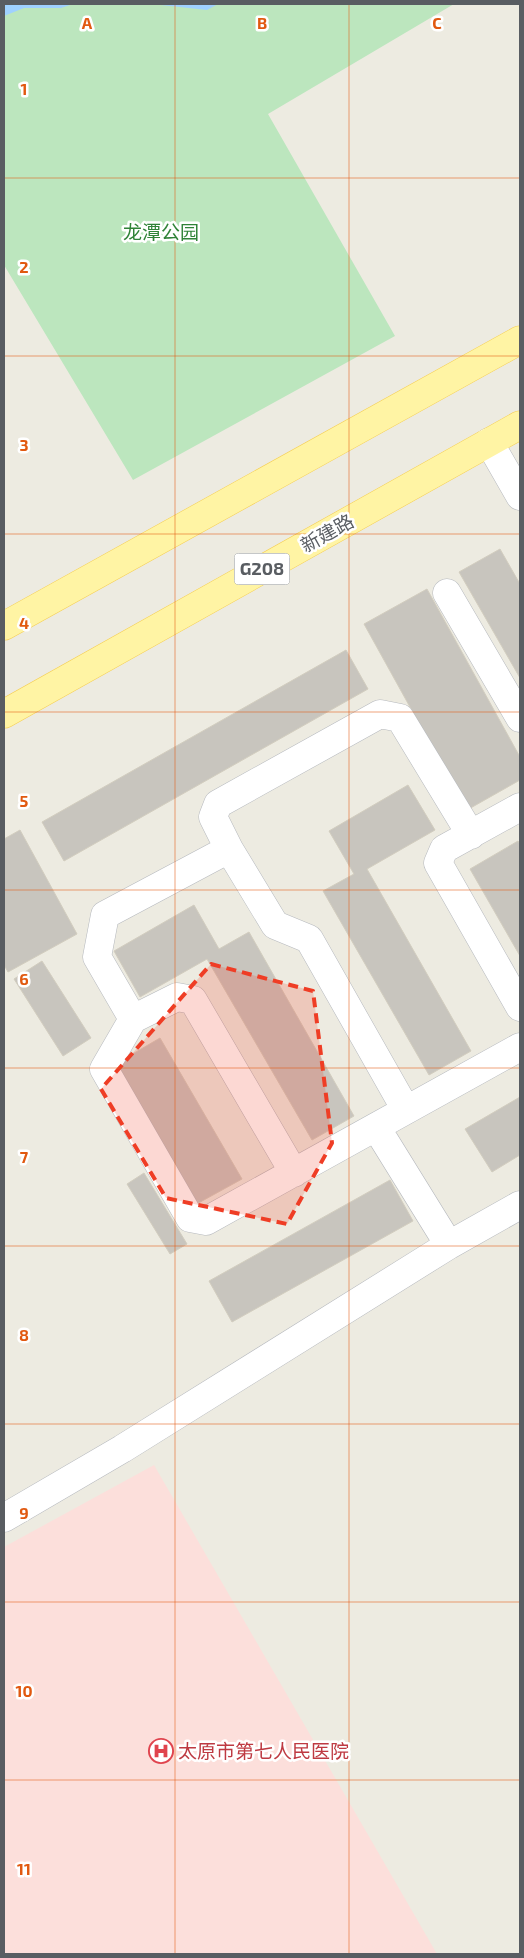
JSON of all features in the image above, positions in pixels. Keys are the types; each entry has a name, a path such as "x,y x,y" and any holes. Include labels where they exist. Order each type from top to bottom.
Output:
{"main road":[{"path":"4,626 520,340"},
{"name":"新建路","path":"4,714 520,425"}],"street":[{"path":"489,442 520,496"},
{"path":"447,592 520,718"},
{"path":"406,1110 309,939 275,925 229,849 213,817 218,804 380,714 400,718 471,834"},
{"path":"520,807 444,849 438,862 520,1007"},
{"path":"133,1019 97,957 105,915 229,849"},
{"path":"294,1173 193,1000 177,997 133,1019 104,1069 190,1218 206,1221 294,1173 520,1047"},
{"path":"376,1127 449,1246"},
{"path":"4,1518 122,1449 449,1246 520,1205"}],"highlighted area":[{"path":"211,964 313,991 332,1143 287,1224 166,1198 101,1089"}],"shaded area":[{"name":"太原市第七人民医院","path":"154,1465 437,1954 4,1954 4,1547"}],"green space":[{"name":"龙潭公园","path":"4,4 454,4 268,114 395,336 133,480 4,265"}],"water":[{"path":"4,4 73,4 61,8 24,8 4,16"},
{"path":"152,4 218,4 207,10"}],"building":[{"path":"500,549 520,584 520,678 459,572"},
{"path":"427,589 520,757 520,780 467,810 364,624"},
{"path":"346,650 368,689 64,861 42,822"},
{"path":"408,785 435,830 367,869 471,1051 429,1075 323,891 354,874 329,831"},
{"path":"20,830 77,934 8,972 4,965 4,839"},
{"path":"518,841 520,844 520,956 470,869"},
{"path":"194,905 219,949 249,932 354,1116 312,1140 207,959 140,997 114,951"},
{"path":"42,961 91,1038 63,1056 14,979"},
{"path":"160,1038 242,1179 193,1206 112,1066"},
{"path":"520,1097 520,1155 492,1172 465,1129"},
{"path":"144,1173 187,1244 170,1254 127,1184"},
{"path":"390,1180 413,1221 232,1322 209,1281"}],"place":[{"name":"太原市第七人民医院","path":"161,1751"}]}
